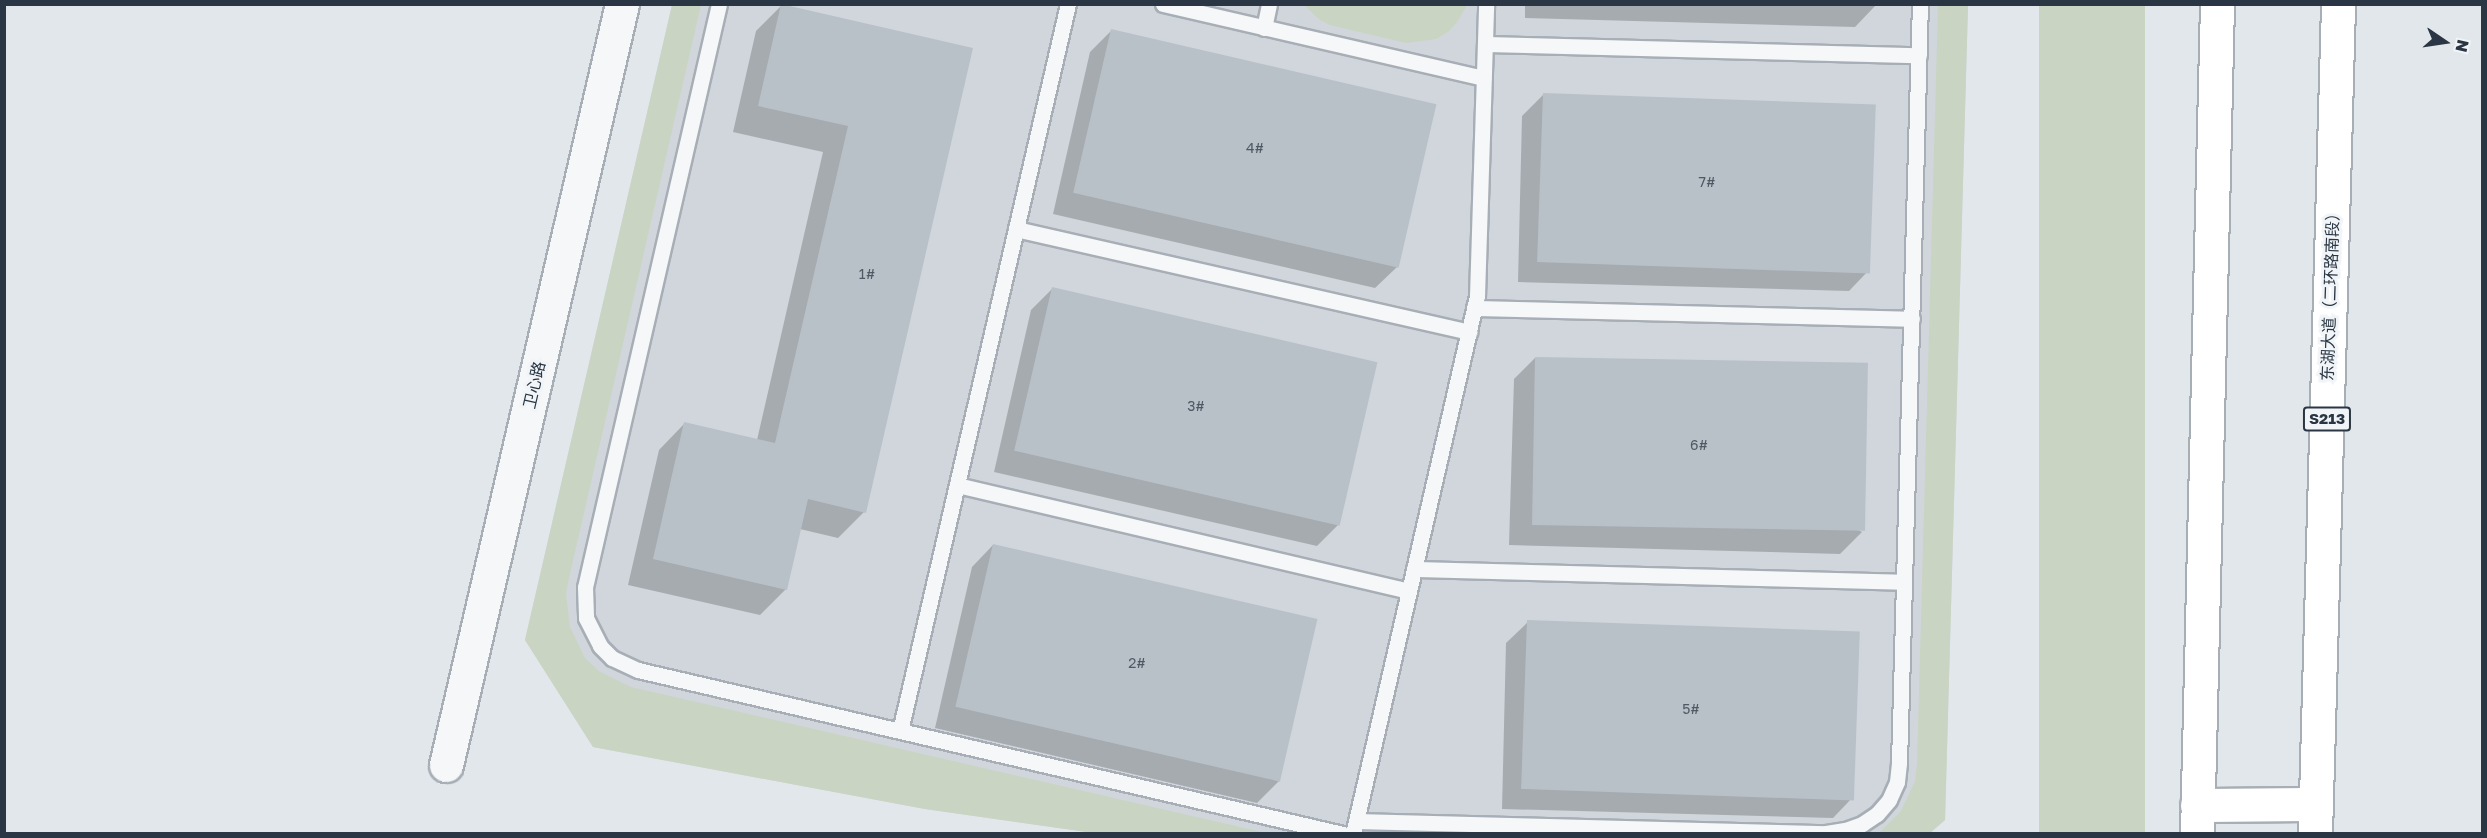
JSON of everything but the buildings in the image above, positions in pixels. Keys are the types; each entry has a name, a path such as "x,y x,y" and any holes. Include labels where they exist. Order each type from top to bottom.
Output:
{"highway":[{"path":"2217,4 2197,819 2316,819"},
{"name":"东湖大道（二环路南段）","path":"2316,819 2338,4"}],"street":[{"name":"卫心路","path":"446,765 622,4"}],"lane":[{"path":"719,4 585,587 586,618 600,646 624,666 1343,834"},
{"path":"900,731 1068,4"},
{"path":"1163,4 1484,78"},
{"path":"1264,28 1269,4"},
{"path":"1486,4 1477,296 1354,827 1826,833 1845,831 1862,824 1889,800 1897,782 1920,4"},
{"path":"1485,44 1919,55"},
{"path":"1016,229 1469,332"},
{"path":"1474,308 1912,319"},
{"path":"957,485 1409,591"},
{"path":"1414,569 1904,582"}],"shaded area":[{"path":"672,5 1968,5 1945,820 1930,833 1094,833 925,809 593,747 525,640"}],"green space":[{"path":"672,5 701,5 566,594 570,627 585,658 599,671 631,687 1266,833 1094,833 925,809 593,747 525,640"},
{"path":"1304,5 1467,5 1458,21 1448,32 1436,39 1406,43 1330,25 1320,20"},
{"path":"1938,5 1968,5 1945,820 1930,833 1879,833 1901,811 1915,781 1917,764"},
{"path":"2039,5 2145,5 2145,833 2039,833"}]}
